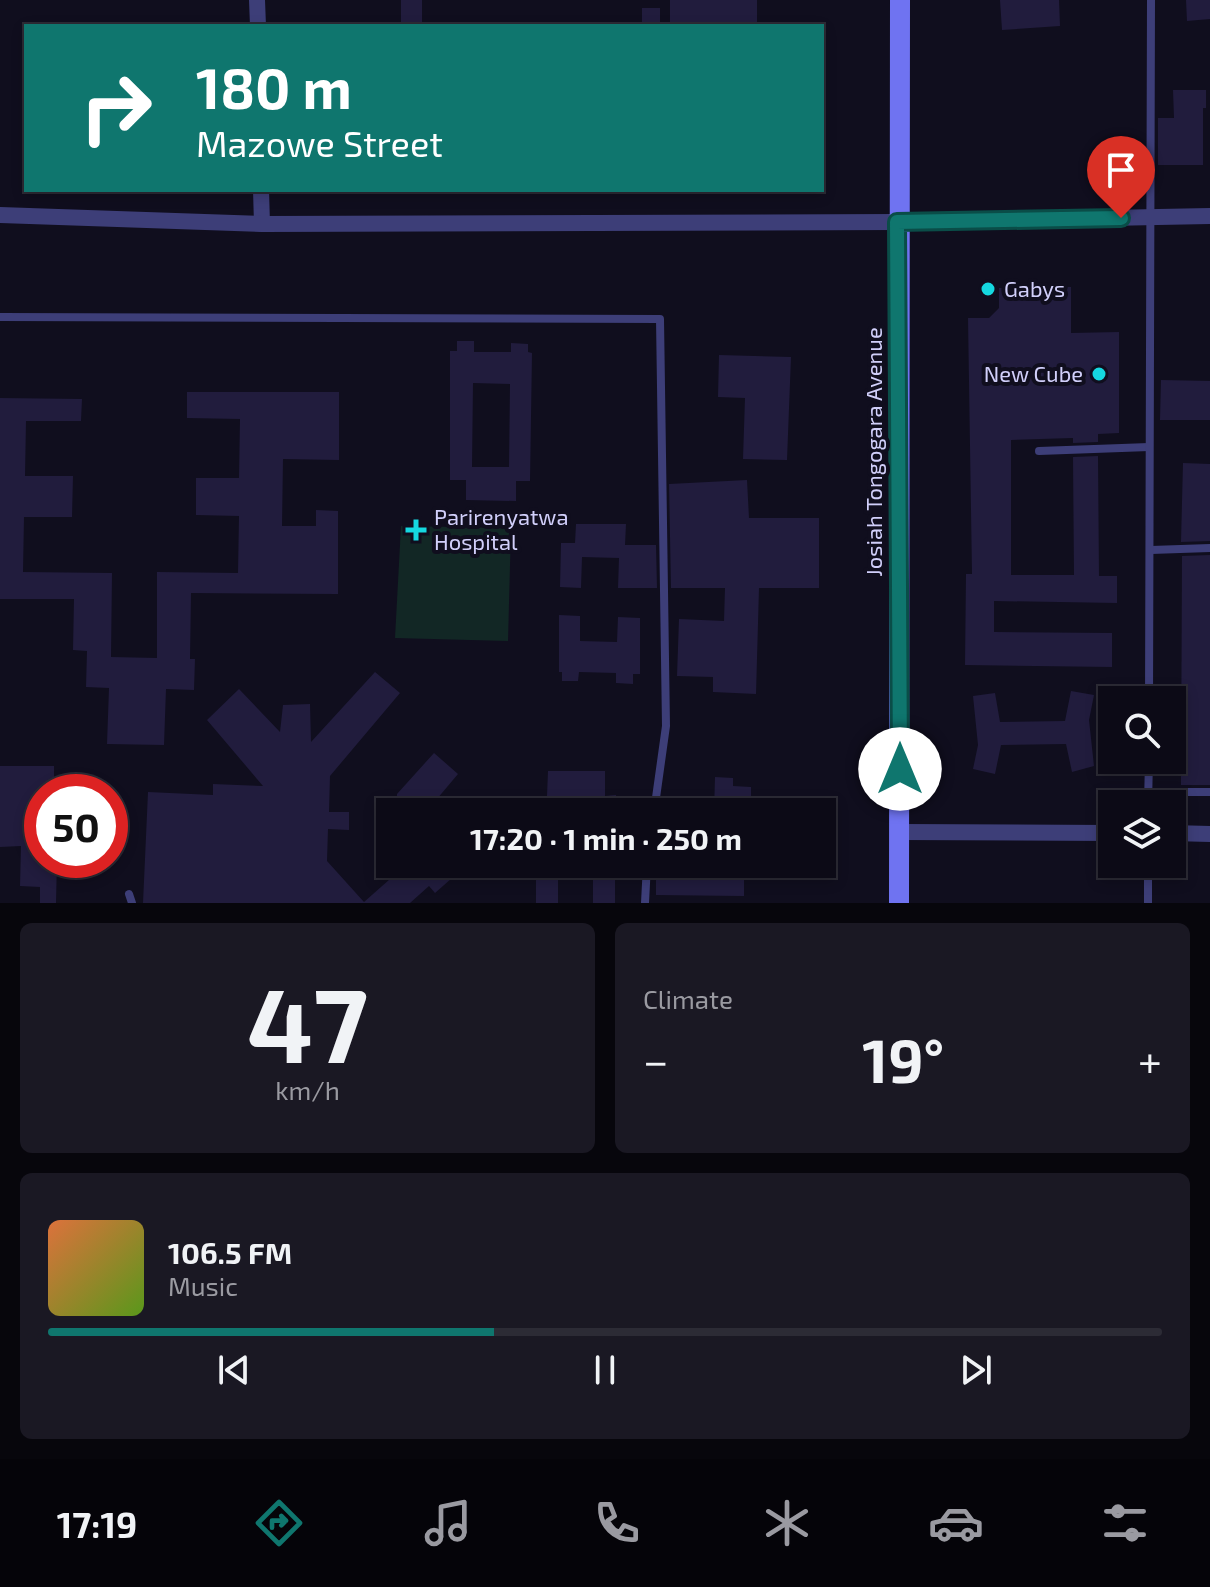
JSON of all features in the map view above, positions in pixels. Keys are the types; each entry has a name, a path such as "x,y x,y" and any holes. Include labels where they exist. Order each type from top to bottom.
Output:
{"main road":[{"name":"Josiah Tongogara Avenue","path":"899,903 897,222 900,0"}],"street":[{"path":"257,0 258,24"},
{"path":"261,192 262,224"},
{"path":"0,215 262,224 897,222 1210,216"},
{"path":"900,832 1098,833"},
{"path":"1186,833 1210,834"}],"lane":[{"path":"1149,686 1151,0"},
{"path":"0,317 660,319 666,726 656,798"},
{"path":"1039,451 1149,447"},
{"path":"1151,550 1210,548"},
{"path":"1186,792 1210,792"},
{"path":"645,903 646,878"},
{"path":"1148,878 1148,903"}],"green space":[{"path":"401,526 511,528 508,641 395,638"}],"building":[{"path":"401,0 422,0 422,24 401,24"},
{"path":"670,0 757,0 757,24 670,23"},
{"path":"1000,0 1059,0 1060,26 1002,30"},
{"path":"1186,0 1210,0 1210,19 1187,21"},
{"path":"642,8 660,8 660,24 642,24"},
{"path":"1173,90 1206,90 1203,165 1158,165 1158,118 1174,118"},
{"path":"1071,287 1071,333 1119,332 1119,433 1098,434 1098,442 1073,443 1073,438 1011,440 1011,575 1074,575 1073,457 1098,456 1099,576 1117,576 1117,603 994,601 994,632 1112,633 1112,667 965,665 966,574 972,574 968,318 989,318 999,308 999,288"},
{"path":"457,341 474,341 474,352 511,352 511,343 528,344 528,352 532,353 530,481 516,481 516,501 466,500 466,480 450,480 450,351 457,351","holes":["473,383 510,384 509,467 472,467"]},
{"path":"719,355 791,357 787,460 743,459 745,398 718,397"},
{"path":"1161,380 1210,381 1210,420 1160,420"},
{"path":"187,392 339,392 339,460 283,459 282,526 316,526 316,510 338,511 338,594 191,593 190,659 195,659 194,690 166,689 164,745 107,744 109,688 86,687 87,651 73,650 74,599 0,599 0,398 82,399 81,421 26,421 25,476 73,476 72,517 24,517 23,572 112,573 111,657 157,658 157,572 238,573 239,516 196,515 196,478 239,478 240,419 187,418"},
{"path":"1183,463 1210,464 1210,541 1181,542"},
{"path":"747,480 749,518 819,518 819,588 759,588 756,694 713,692 713,677 677,676 679,619 724,621 725,588 671,588 669,484"},
{"path":"576,524 626,524 625,545 656,545 657,588 618,588 619,558 582,557 581,588 560,587 561,543 575,543"},
{"path":"1210,555 1210,785 1181,785 1181,774 1186,774 1186,686 1181,686 1182,556"},
{"path":"559,615 580,616 580,641 617,642 618,617 640,618 640,674 633,674 633,684 616,683 616,673 579,672 578,681 562,681 562,672 559,672"},
{"path":"375,672 400,693 330,776 329,812 349,812 349,830 328,829 327,861 364,902 391,878 452,878 435,893 429,886 410,903 143,903 148,792 213,795 213,784 263,786 207,720 239,689 280,732 283,705 310,704 311,742"},
{"path":"1071,691 1094,695 1089,720 1094,766 1072,772 1066,744 1001,745 995,774 973,769 978,745 973,696 995,693 1000,722 1065,721"},
{"path":"434,753 458,774 438,798 397,798"},
{"path":"0,766 54,766 54,774 24,774 24,878 57,878 56,903 40,903 40,887 20,886 21,846 0,847"},
{"path":"548,771 605,771 605,796 616,795 616,798 536,798 547,796"},
{"path":"715,777 733,778 733,786 751,787 751,798 714,798"},
{"path":"536,878 558,878 558,903 536,903"},
{"path":"593,878 615,878 615,903 593,903"},
{"path":"656,878 744,878 744,896 656,895"}],"place":[{"name":"Gabys","path":"988,289"},
{"name":"New Cube","path":"1099,374"},
{"name":"Parirenyatwa Hospital","path":"416,530"}],"route":[{"path":"900,769 897,222 1121,218"}]}
